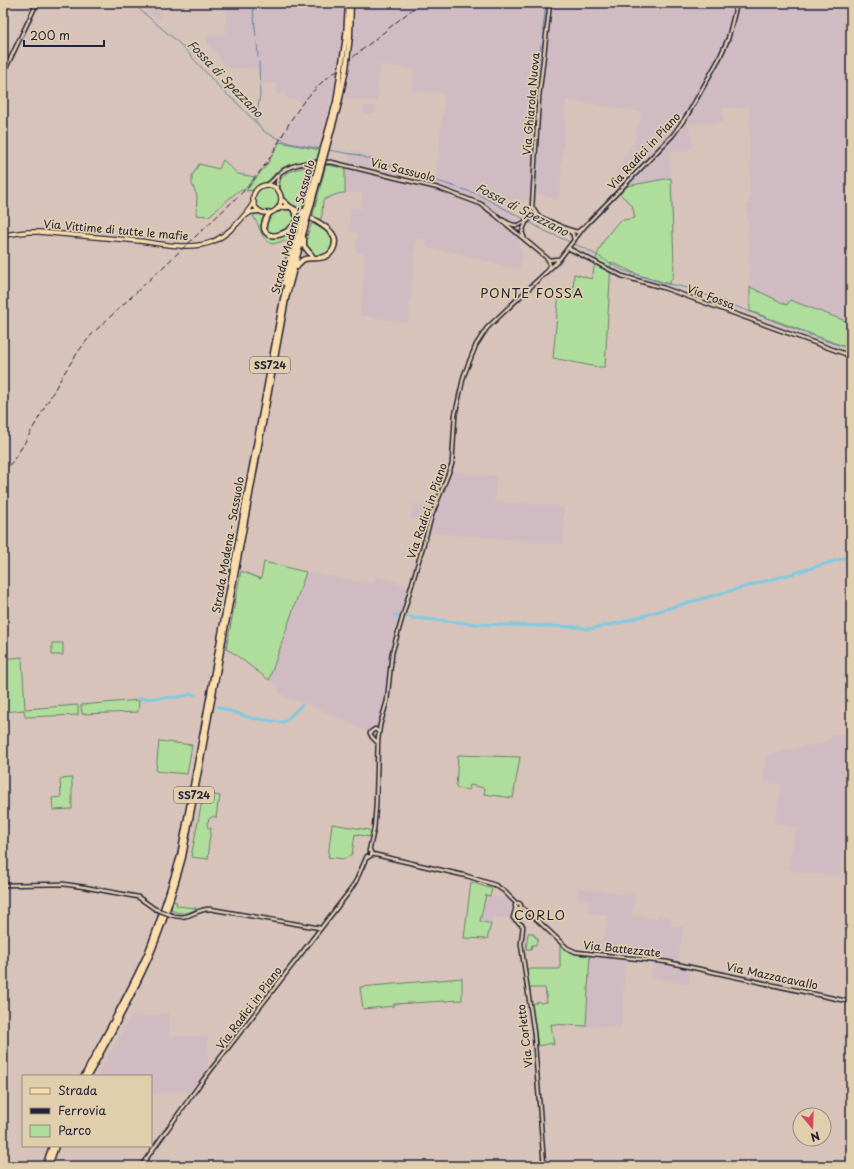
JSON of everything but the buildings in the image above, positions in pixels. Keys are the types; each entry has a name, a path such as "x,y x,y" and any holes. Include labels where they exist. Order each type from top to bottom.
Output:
{"highway":[{"name":"Strada Modena - Sassuolo","path":"89,1075 151,954 170,903 183,857 286,299 293,276 307,204 336,102 348,36 348,3"},
{"name":"Strada Modena - Sassuolo","path":"85,1075 147,953 166,903 180,856 283,298 307,222 339,103 346,69 351,3"},
{"path":"282,200 292,208 328,229 334,236 334,250 323,258 314,257 304,259 300,262 293,276"},
{"path":"270,213 263,226 267,234 271,236 278,236 289,230 299,219 307,204"},
{"path":"278,208 292,208"},
{"path":"283,298 287,266 298,224 298,218 292,208"},
{"path":"302,235 304,246 314,257"},
{"path":"50,1166 52,1147"},
{"path":"45,1166 55,1147"}],"main road":[{"path":"254,202 260,211 270,213 278,208 282,200 280,193 278,189 271,185 267,185"},
{"name":"Via Sassuolo","path":"254,202 254,196 257,189 267,185"},
{"name":"Via Vittime di tutte le mafie","path":"3,235 39,232 168,244 199,245 211,242 221,237 242,217 254,202"},
{"name":"Via Vittime di tutte le mafie","path":"242,217 251,212 260,211"}],"street":[{"path":"3,74 37,3"},
{"name":"Via Ghiarola Nuova","path":"530,217 532,207 539,95 550,3"},
{"name":"Via Radici in Piano","path":"141,1166 200,1084 356,881 367,857 366,853 371,853 376,806 379,734 387,701 392,654 432,515 452,464 454,414 464,375 478,341 488,328 560,258 584,227 673,135 688,114 719,59 728,39 737,3"},
{"name":"Via Sassuolo","path":"267,185 280,173 294,166 314,162 336,163 450,192 481,204 525,240"},
{"path":"278,189 277,182 280,173"},
{"path":"532,207 538,216"},
{"path":"545,273 550,265 548,260 525,240 522,232 530,217 538,216 577,232 584,227"},
{"path":"500,219 514,225 526,223"},
{"path":"567,229 573,234 574,240"},
{"name":"Via Fossa","path":"568,248 622,276 664,288 851,356"},
{"path":"548,260 560,258"},
{"name":"Via Radici in Piano","path":"372,738 371,732 381,722"},
{"path":"375,729 379,734 376,738 372,738 378,744"},
{"path":"367,857 371,853 467,876 496,885 504,890 517,904 516,907 518,909 521,907"},
{"path":"3,885 63,884 138,897 146,901 155,909 171,915 184,917 210,909 320,928"},
{"name":"Via Battezzate","path":"517,904 519,904 572,951 663,961 690,966"},
{"name":"Via Corletto","path":"516,907 512,916 513,919 523,926 521,944 534,1033 544,1166"},
{"name":"Via Mazzacavallo","path":"690,966 851,1002"}],"shaded area":[{"path":"139,3 159,3 160,19 159,20"},
{"path":"188,3 344,3 339,67 336,79 339,74 317,149 303,145 278,142 301,108 298,100 288,100 286,94 277,95 276,83 260,84 258,69 226,67 207,42 208,36 212,34 225,34 227,7"},
{"path":"356,3 851,3 851,323 790,300 787,305 750,287 747,205 750,200 750,108 722,108 723,122 689,125 693,149 669,152 671,178 627,186 620,194 615,190 612,183 622,160 634,144 642,112 566,100 559,201 532,191 531,200 513,200 512,216 522,222 518,246 523,252 519,269 510,268 450,251 435,250 426,247 426,238 416,239 408,323 360,315 366,254 356,252 357,233 349,231 351,208 361,209 362,193 345,193 345,171 351,150 436,179 445,94 412,91 414,69 380,65 377,101 345,99 350,66 349,64 351,63 354,43"},
{"path":"364,106 376,106 375,114 363,114"},
{"path":"448,472 496,476 494,501 564,507 563,544 424,532 427,522 410,518 414,504 432,508"},
{"path":"306,572 373,584 377,577 412,587 393,668 391,693 383,731 378,734 375,735 305,703 284,696 278,692 279,687 269,680"},
{"path":"835,735 851,735 851,802 848,802 840,877 788,870 796,828 775,823 782,784 764,782 765,758 781,751 822,743"},
{"path":"4,798 11,798 9,829 3,829"},
{"path":"579,888 634,895 632,915 657,919 658,915 671,918 670,925 683,926 678,962 691,965 688,985 652,977 653,961 626,958 621,1027 586,1026 590,956 595,941 603,940 608,916 587,912 589,900 576,898"},
{"path":"487,895 502,899 504,897 513,906 510,918 493,917 491,924 480,922"},
{"path":"169,1013 169,1036 208,1036 208,1068 190,1091 152,1094 152,1075 98,1075 130,1017"}],"green space":[{"path":"280,142 320,150 318,160 304,161 289,165 275,173 269,181 258,185 253,190 246,191 268,163"},
{"path":"223,160 238,174 255,177 244,190 238,191 209,216 196,215 197,196 192,184 192,176 199,164 219,169"},
{"path":"316,165 301,211 285,200 280,185 281,179 284,175 297,169"},
{"path":"326,165 345,168 345,193 336,194 323,200 322,215 320,220 312,218"},
{"path":"671,178 674,264 673,276 669,284 639,275 611,262 605,367 597,367 553,358 559,293 573,294 574,274 592,279 595,264 602,244 619,221 635,218 632,205 620,194 627,186"},
{"path":"267,187 275,191 279,199 275,207 267,211 259,207 255,199 259,191"},
{"path":"285,209 292,212 296,219 287,229 279,233 272,234 268,231 266,226 267,220 274,214"},
{"path":"257,214 264,216 261,225 262,229 265,234 271,238 283,236 296,226 288,248 288,243 284,241 272,244 262,235 253,216"},
{"path":"312,223 326,231 332,237 333,244 330,249 319,255 313,255 309,251 306,244 307,236"},
{"path":"750,287 787,305 790,300 851,323 851,349 750,311"},
{"path":"264,562 306,572 269,680 226,649 241,571 261,579"},
{"path":"52,643 63,643 63,655 52,655"},
{"path":"22,657 25,709 78,705 78,715 25,717 24,710 3,712 3,659"},
{"path":"139,700 138,712 82,714 81,705"},
{"path":"159,741 192,745 187,774 156,771"},
{"path":"458,755 520,757 513,798 484,794 485,788 470,785 469,790 456,788"},
{"path":"72,778 72,809 53,810 52,798 61,797 60,779"},
{"path":"210,794 220,796 216,818 214,816 210,818 207,823 208,828 211,828 208,859 191,857 203,796"},
{"path":"332,824 369,830 371,833 370,837 355,834 352,854 344,859 328,857"},
{"path":"471,882 492,889 490,896 486,895 480,921 491,924 487,939 464,938"},
{"path":"173,901 177,902 176,905 178,906 196,908 195,910 189,912 177,912 171,910"},
{"path":"528,933 533,933 535,937 538,938 536,945 532,945 531,949 526,949"},
{"path":"560,941 572,952 590,954 586,1026 551,1024 554,1045 552,1045 552,1043 538,1046 531,1004 538,1001 540,1003 547,1002 545,988 525,988 523,975 525,974 526,969 560,969"},
{"path":"462,978 462,1000 394,1004 394,1006 363,1009 360,987"}],"waterway":[{"name":"Fossa di Spezzano","path":"132,3 178,42 222,90 236,102 266,133 289,143 322,149"},
{"path":"543,30 546,3"},
{"path":"253,8 256,36"},
{"path":"257,42 258,57"},
{"path":"537,75 541,45"},
{"path":"256,121 260,95 259,62"},
{"name":"Fossa di Spezzano","path":"327,150 358,155 477,194 526,220"},
{"name":"Fossa di Spezzano","path":"529,222 545,231 586,249 622,270 663,283 688,288 826,341 851,349"},
{"path":"603,626 619,623 851,556"},
{"path":"394,615 399,616"},
{"path":"405,616 475,624 579,627 587,629 600,627"},
{"path":"139,699 179,697 192,694 195,695"},
{"path":"277,722 284,722 302,705"},
{"path":"218,707 251,718 274,721"}],"railway":[{"path":"3,473 23,446 69,366 94,332 247,188 268,161 291,120 304,101 321,83 420,3"}],"district":[{"name":"PONTE FOSSA","path":"532,293"},
{"name":"CORLO","path":"540,915"}]}
